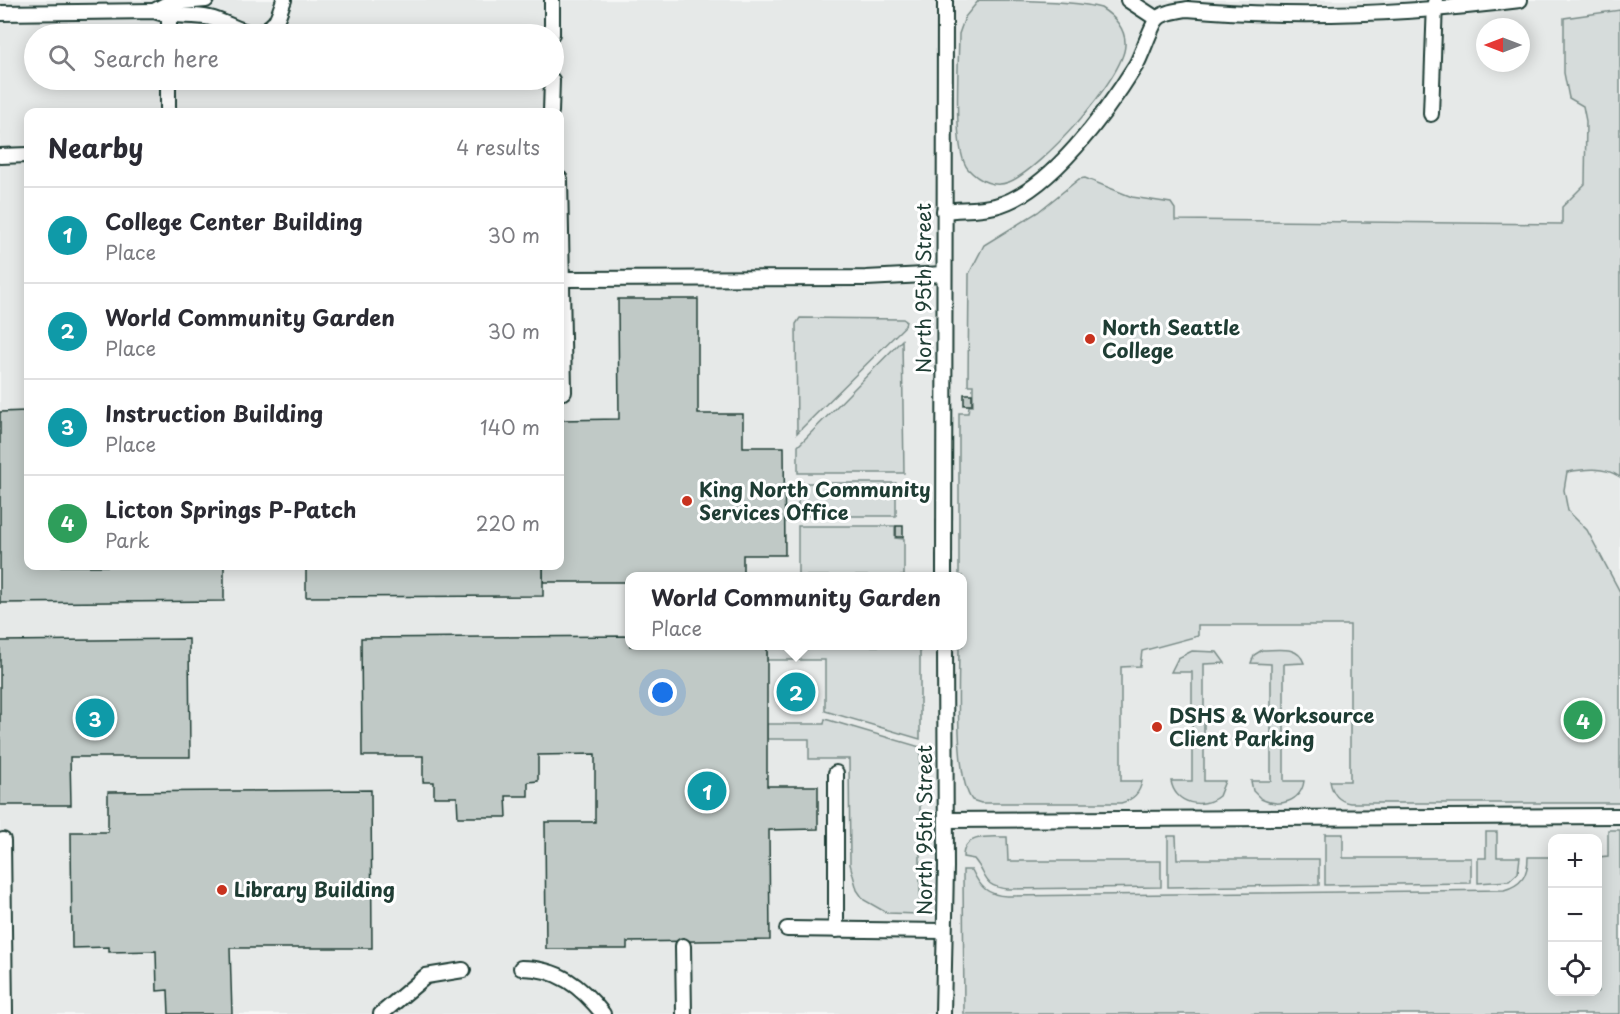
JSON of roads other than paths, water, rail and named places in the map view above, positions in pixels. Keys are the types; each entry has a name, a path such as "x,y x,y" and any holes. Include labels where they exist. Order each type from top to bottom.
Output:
{"lane":[{"path":"154,11 169,3 206,0"},
{"path":"272,24 276,21 284,0"},
{"path":"552,0 552,24"},
{"name":"North 95th Street","path":"944,572 945,0"},
{"path":"1128,0 1157,19"},
{"path":"944,211 996,206 1026,191 1056,165 1088,136 1109,109 1138,62 1157,19 1187,9 1292,16 1520,0"},
{"path":"1431,114 1435,5"},
{"path":"0,13 154,11 169,16 208,18 223,24"},
{"path":"169,16 169,24"},
{"path":"168,90 168,108"},
{"path":"551,108 552,90"},
{"path":"0,156 24,155"},
{"path":"564,279 866,278 944,274"},
{"name":"North 95th Street","path":"943,1014 946,820 945,650"},
{"path":"836,774 836,930"},
{"path":"946,820 1620,816"},
{"path":"3,840 5,1014"},
{"path":"787,929 943,931"},
{"path":"683,946 684,1014"},
{"path":"521,968 542,968 566,978 603,1014"},
{"path":"381,1014 426,976 463,970"}],"place":[{"name":"North Seattle College","path":"1090,339"},
{"name":"King North Community Services Office","path":"687,501"},
{"name":"World Community Garden","path":"796,692"},
{"name":"Instruction Building","path":"95,718"},
{"name":"Licton Springs P-Patch","path":"1583,720"},
{"name":"DSHS & Worksource Client Parking","path":"1157,727"},
{"name":"College Center Building","path":"707,791"},
{"name":"Library Building","path":"222,890"}]}
